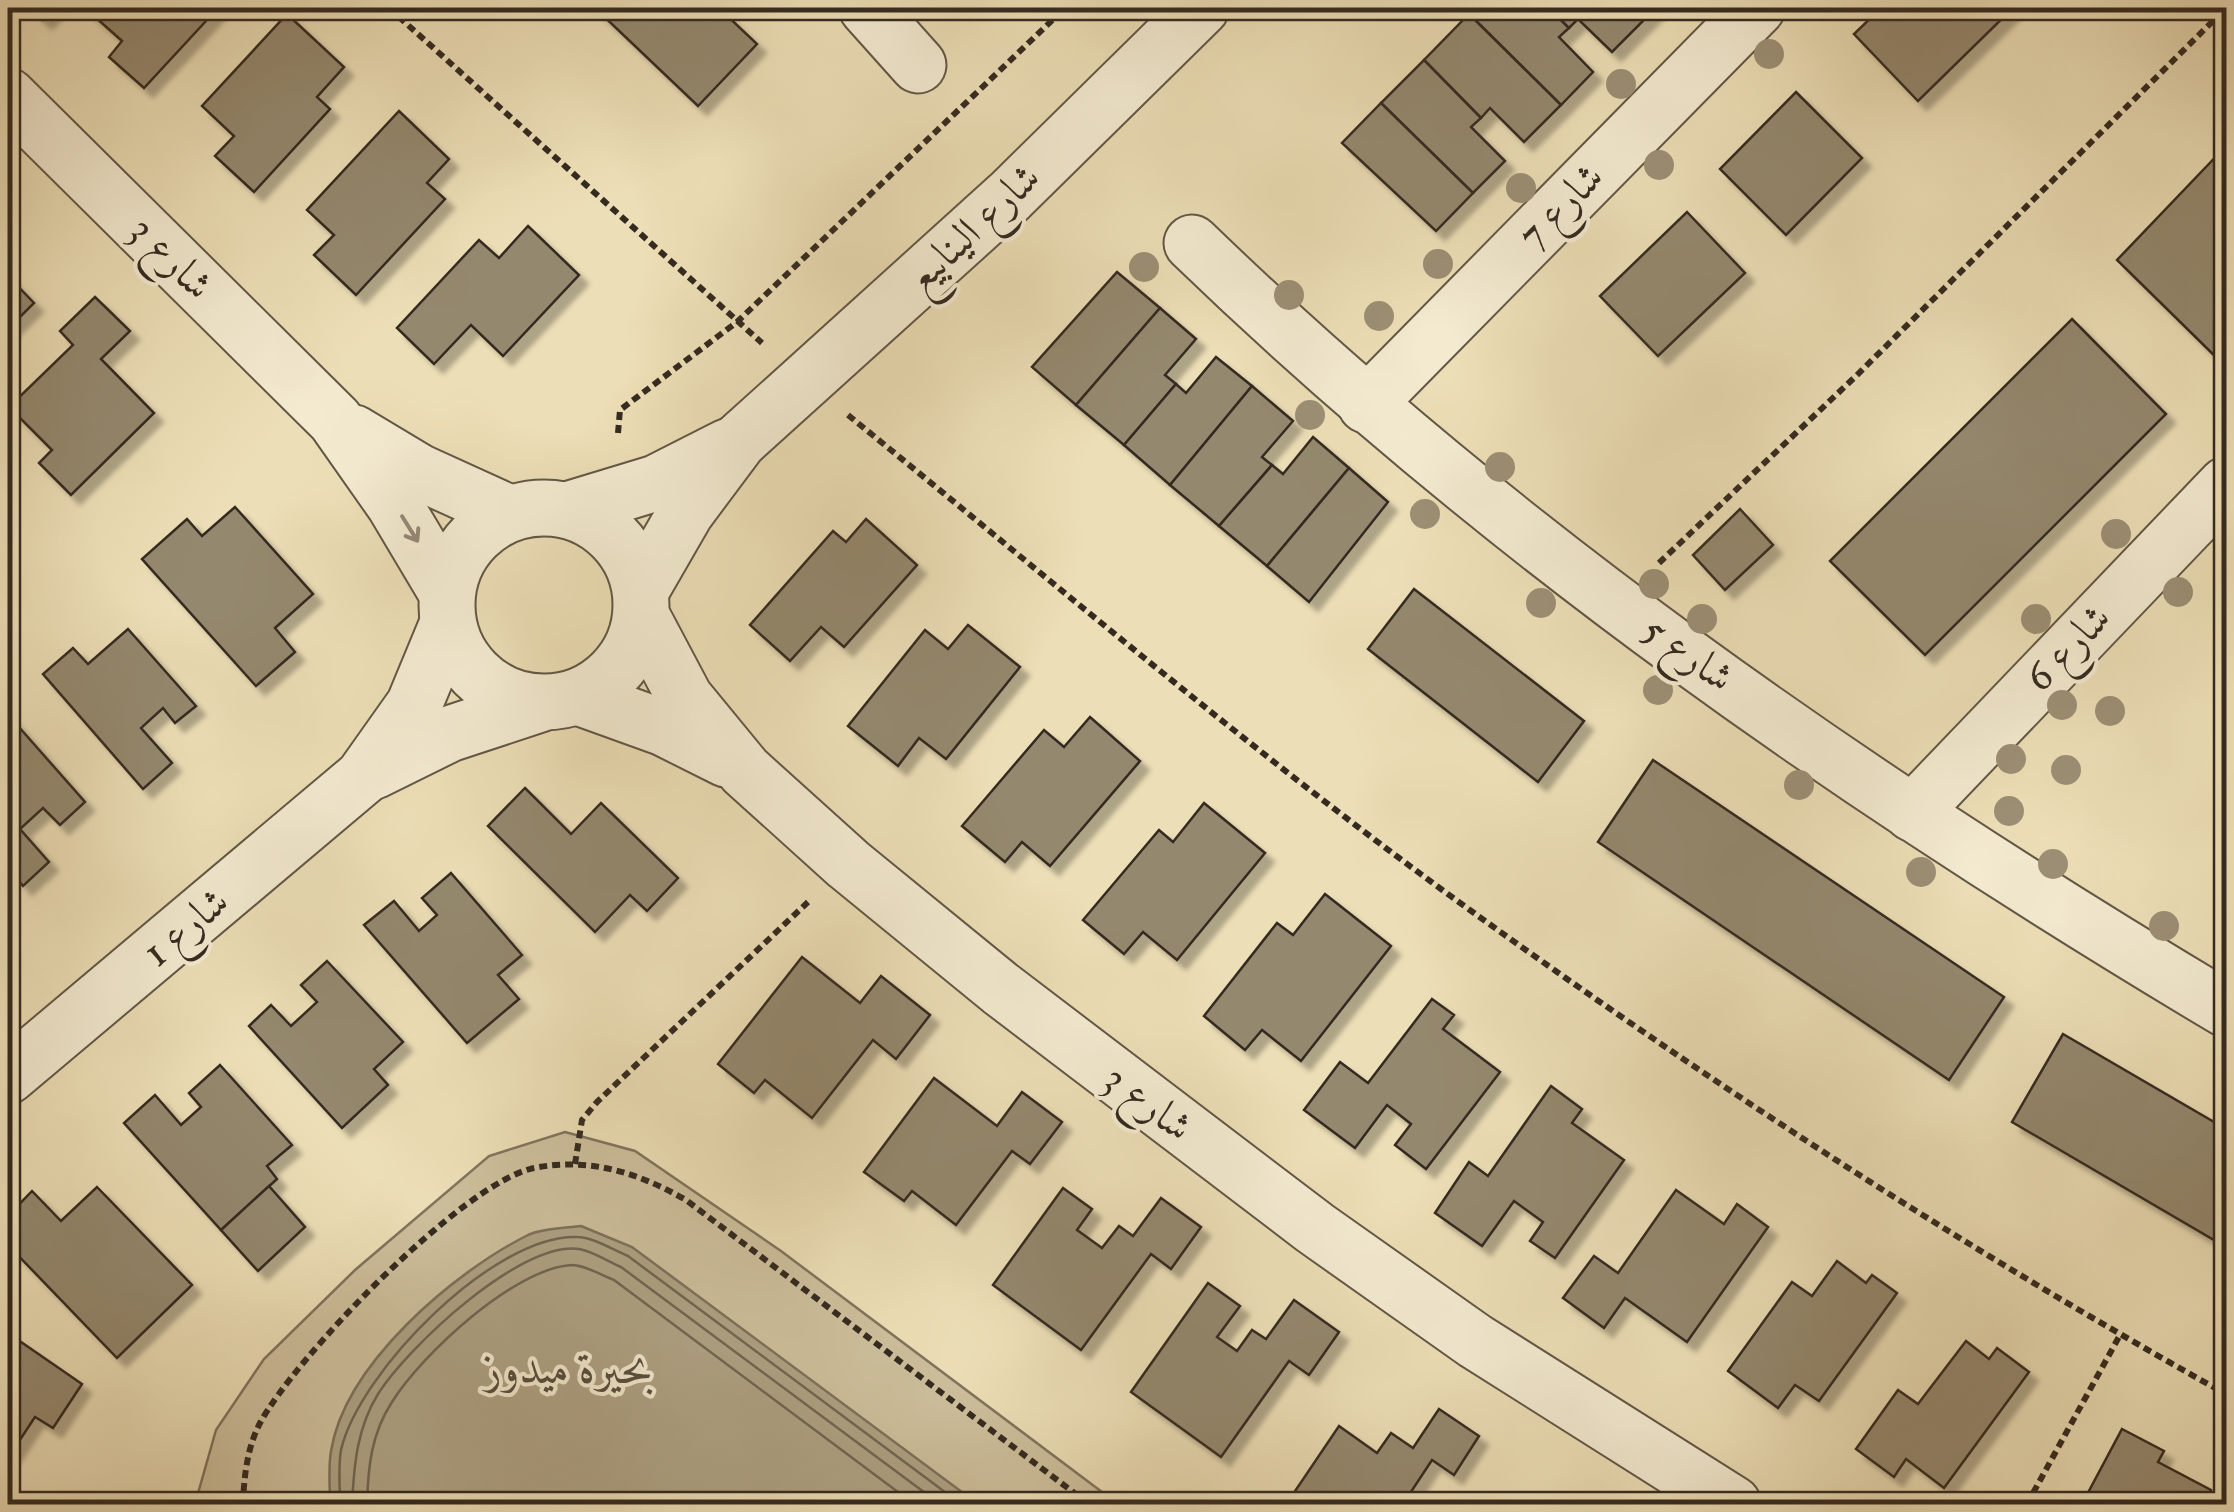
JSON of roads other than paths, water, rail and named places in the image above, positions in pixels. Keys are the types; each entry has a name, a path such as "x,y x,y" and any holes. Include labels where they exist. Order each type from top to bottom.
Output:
{"street":[{"path":"867,8 918,65"},
{"name":"شارع الينابيع","path":"589,504 684,470 738,441 807,382 1114,97 1201,8"},
{"name":"شارع 7","path":"1366,405 1757,8"},
{"name":"شارع 3","path":"8,96 335,420 394,504 447,608"},
{"name":"شارع 5","path":"1192,243 1366,405 1531,541 1912,813 2226,1009"},
{"name":"شارع 3","path":"335,420 419,472 509,513"},
{"name":"شارع الينابيع","path":"641,602 686,512 738,441"},
{"name":"شارع 6","path":"1912,813 2226,485"},
{"path":"559,700 602,684 622,665 635,642 641,602 627,554 589,504 509,513 466,544 447,608 460,654 480,680 508,696 559,700 664,728 746,771"},
{"name":"شارع 3","path":"641,602 685,698 746,771 848,864 1032,1014 1314,1228 1475,1342 1733,1504"},
{"name":"شارع 1","path":"362,777 414,705 447,608"},
{"name":"شارع 1","path":"8,1076 362,777 449,734 559,700"}],"water":[{"name":"بحيرة ميدوز","path":"581,1226 632,1247 978,1504 330,1504 330,1457 340,1418 357,1386 407,1324 499,1251 534,1233"}]}
